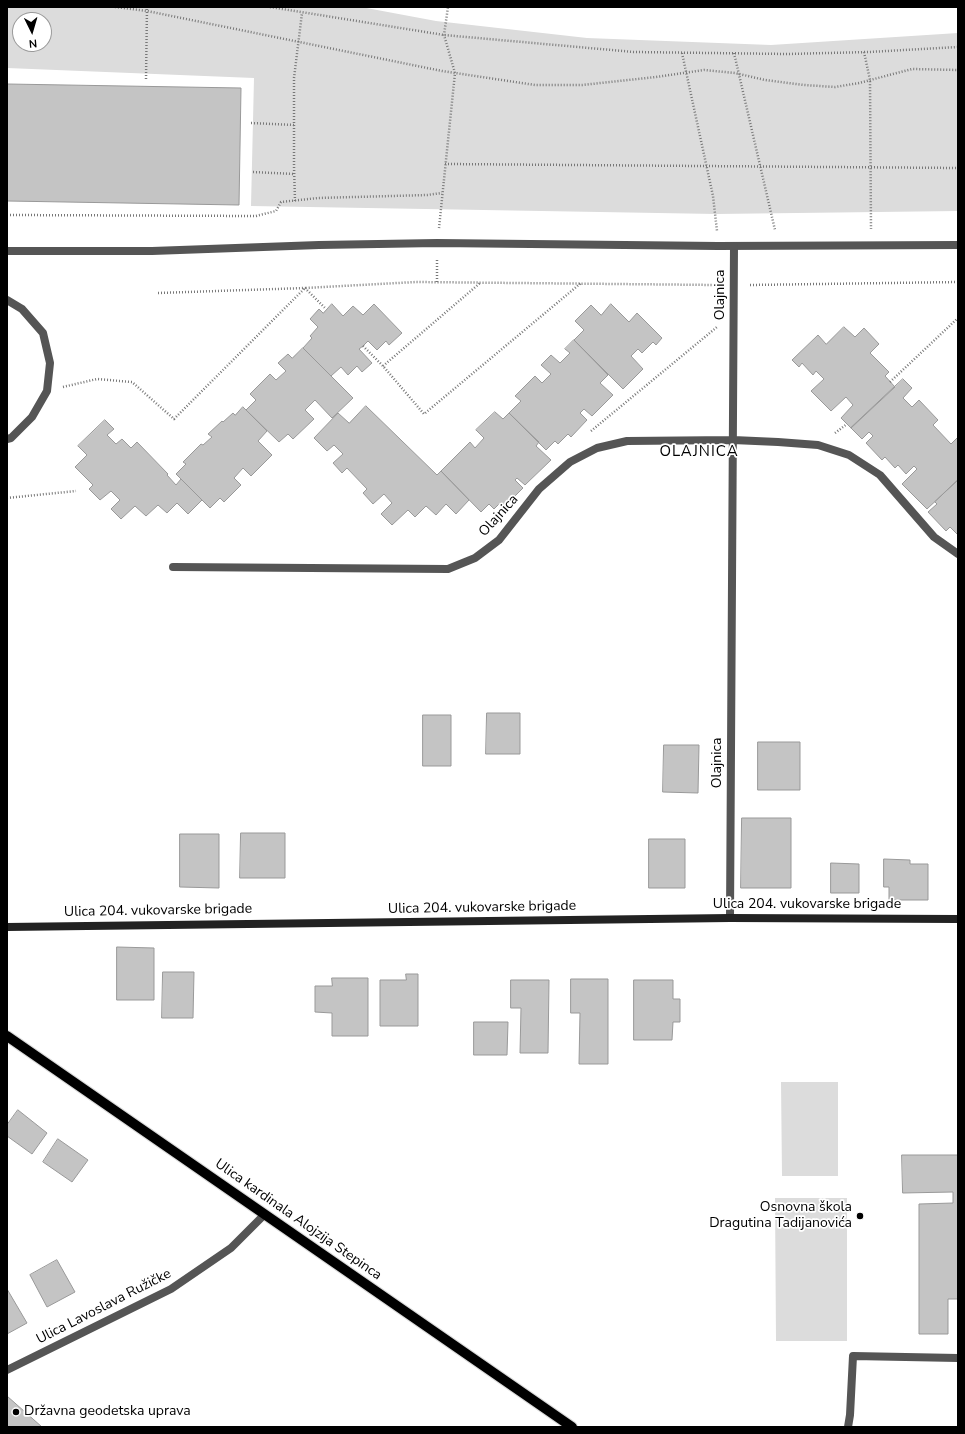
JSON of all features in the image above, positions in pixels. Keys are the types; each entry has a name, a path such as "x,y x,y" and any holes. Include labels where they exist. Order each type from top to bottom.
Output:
{"main road":[{"name":"Ulica kardinala Alojzija Stepinca","path":"7,1036 572,1427"}],"street":[{"path":"7,251 152,251 320,245 437,243 718,246 958,245"},
{"name":"Olajnica","path":"730,918 734,246"},
{"path":"7,300 22,309 43,333 50,363 47,391 32,417 11,438 7,440"},
{"name":"Olajnica","path":"173,567 448,569 475,558 499,540 539,489 570,462 597,448 627,441 733,440 818,445 848,455 880,475 934,537 958,554"},
{"name":"Ulica 204. vukovarske brigade","path":"7,927 730,918 958,920"},
{"name":"Ulica Lavoslava Ružičke","path":"7,1370 171,1289 231,1248 264,1215"},
{"path":"848,1427 853,1356 958,1358"}],"path":[{"path":"116,7 147,11 455,73 535,85 582,85 649,78 704,70 739,74 765,80 835,87 912,70 958,70"},
{"path":"146,79 147,7"},
{"path":"270,7 444,35 634,52 787,54 958,47"},
{"path":"437,282 437,243 455,73 444,35 448,7"},
{"path":"295,201 294,78 302,13"},
{"path":"864,52 870,80 871,245"},
{"path":"682,53 713,196 718,246"},
{"path":"734,53 779,246"},
{"path":"251,123 294,125"},
{"path":"445,164 958,168"},
{"path":"253,172 294,174"},
{"path":"7,215 256,216 276,212 281,202 318,198 427,195 442,193"},
{"path":"158,293 305,288 416,282 582,282 734,285 958,282"},
{"path":"383,366 481,282"},
{"path":"363,346 383,366 424,414 582,282"},
{"path":"305,288 326,309"},
{"path":"47,391 97,379 132,382 174,419 305,288"},
{"path":"587,435 734,313"},
{"path":"890,382 958,318"},
{"path":"7,498 76,490"}],"shaded area":[{"path":"7,7 361,7 436,21 587,38 771,45 958,33 958,211 716,214 251,206 254,78 7,68"},
{"path":"781,1082 838,1082 838,1176 782,1176"},
{"path":"775,1198 847,1198 847,1341 776,1341"}],"building":[{"path":"7,84 241,88 239,205 7,201"},
{"path":"332,304 343,316 353,306 363,315 374,304 402,333 389,345 386,341 377,350 368,341 359,349 372,363 362,372 357,366 348,375 341,367 331,376 303,348 312,338 310,336 318,327 310,319 319,309 323,313"},
{"path":"611,304 629,322 637,313 662,338 656,345 653,342 642,353 638,349 631,356 643,369 623,389 574,340 584,330 575,321 591,305 601,315"},
{"path":"844,327 855,337 864,328 879,344 870,353 889,372 885,376 895,387 851,428 841,418 853,405 846,397 831,411 811,391 824,379 816,371 813,375 802,363 799,367 792,360 818,335 826,344"},
{"path":"574,340 608,375 600,383 613,395 592,416 584,409 580,413 587,420 571,437 568,434 558,444 555,441 546,450 509,413 521,401 515,396 535,376 542,383 551,374 541,365 551,355 560,363 570,353 565,349"},
{"path":"303,348 353,398 332,418 315,400 305,410 314,419 293,439 288,434 279,442 246,410 256,400 250,394 270,374 276,380 286,371 278,363 288,354 292,358"},
{"path":"903,379 912,388 903,398 912,407 919,400 938,420 933,425 951,444 958,437 958,480 927,509 902,484 917,469 914,466 906,474 898,465 895,468 885,457 882,460 866,443 873,436 869,432 862,439 851,428"},
{"path":"366,406 437,475 441,471 469,500 456,514 446,504 436,515 426,506 415,517 408,510 392,525 381,514 392,503 384,494 373,504 363,493 367,489 347,468 342,473 333,463 343,454 334,445 327,451 314,438 338,413 349,423"},
{"path":"243,407 267,431 258,441 272,455 251,476 243,468 234,478 241,485 224,502 220,498 210,508 176,474 186,464 183,462 201,444 203,445 212,437 208,434 222,421 223,422 233,413 235,415"},
{"path":"495,412 503,419 509,413 539,442 536,446 551,460 525,485 517,478 515,480 523,488 505,506 501,502 494,509 489,504 481,512 441,471 470,442 475,448 484,438 476,430"},
{"path":"105,420 114,429 107,435 116,444 122,439 131,448 137,442 168,474 167,475 176,485 181,479 202,500 188,514 177,503 167,513 158,505 146,516 135,506 121,519 111,509 120,500 111,491 100,500 89,489 93,485 75,467 87,455 78,446"},
{"path":"958,480 957,534 950,527 946,531 928,512 937,504 935,502"},
{"path":"487,713 520,713 520,754 486,754"},
{"path":"423,715 451,715 451,766 423,766"},
{"path":"758,742 800,742 800,790 758,790"},
{"path":"664,745 699,745 698,793 663,792"},
{"path":"742,818 791,818 791,888 741,888"},
{"path":"241,833 285,833 285,878 240,878"},
{"path":"180,834 219,834 219,888 180,887"},
{"path":"649,839 685,839 685,888 649,888"},
{"path":"884,859 910,860 910,864 928,864 928,900 889,900 889,887 884,887"},
{"path":"831,863 859,864 859,893 831,893"},
{"path":"117,947 154,948 154,1000 117,1000"},
{"path":"163,972 194,972 193,1018 162,1018"},
{"path":"406,974 418,974 418,1026 380,1026 380,980 406,980"},
{"path":"332,978 368,978 368,1036 332,1036 332,1013 315,1012 315,986 332,986"},
{"path":"571,979 608,979 608,1064 579,1064 580,1013 571,1013"},
{"path":"511,980 549,980 548,1053 520,1053 521,1008 511,1008"},
{"path":"634,980 673,980 673,999 680,999 680,1022 673,1022 672,1040 634,1040"},
{"path":"474,1022 508,1022 507,1055 474,1055"},
{"path":"18,1110 47,1133 32,1154 7,1136 7,1125"},
{"path":"58,1139 88,1160 72,1182 43,1162"},
{"path":"902,1155 958,1155 958,1299 948,1299 948,1334 919,1334 919,1204 953,1203 953,1192 903,1193"},
{"path":"57,1260 75,1292 47,1307 30,1275"},
{"path":"7,1289 27,1323 7,1334"},
{"name":"Državna geodetska uprava","path":"7,1396 42,1427 7,1427"}],"place":[{"name":"Osnovna škola Dragutina Tadijanovića","path":"860,1216"},
{"name":"Državna geodetska uprava","path":"16,1412"}],"district":[{"name":"OLAJNICA","path":"699,452"}]}
